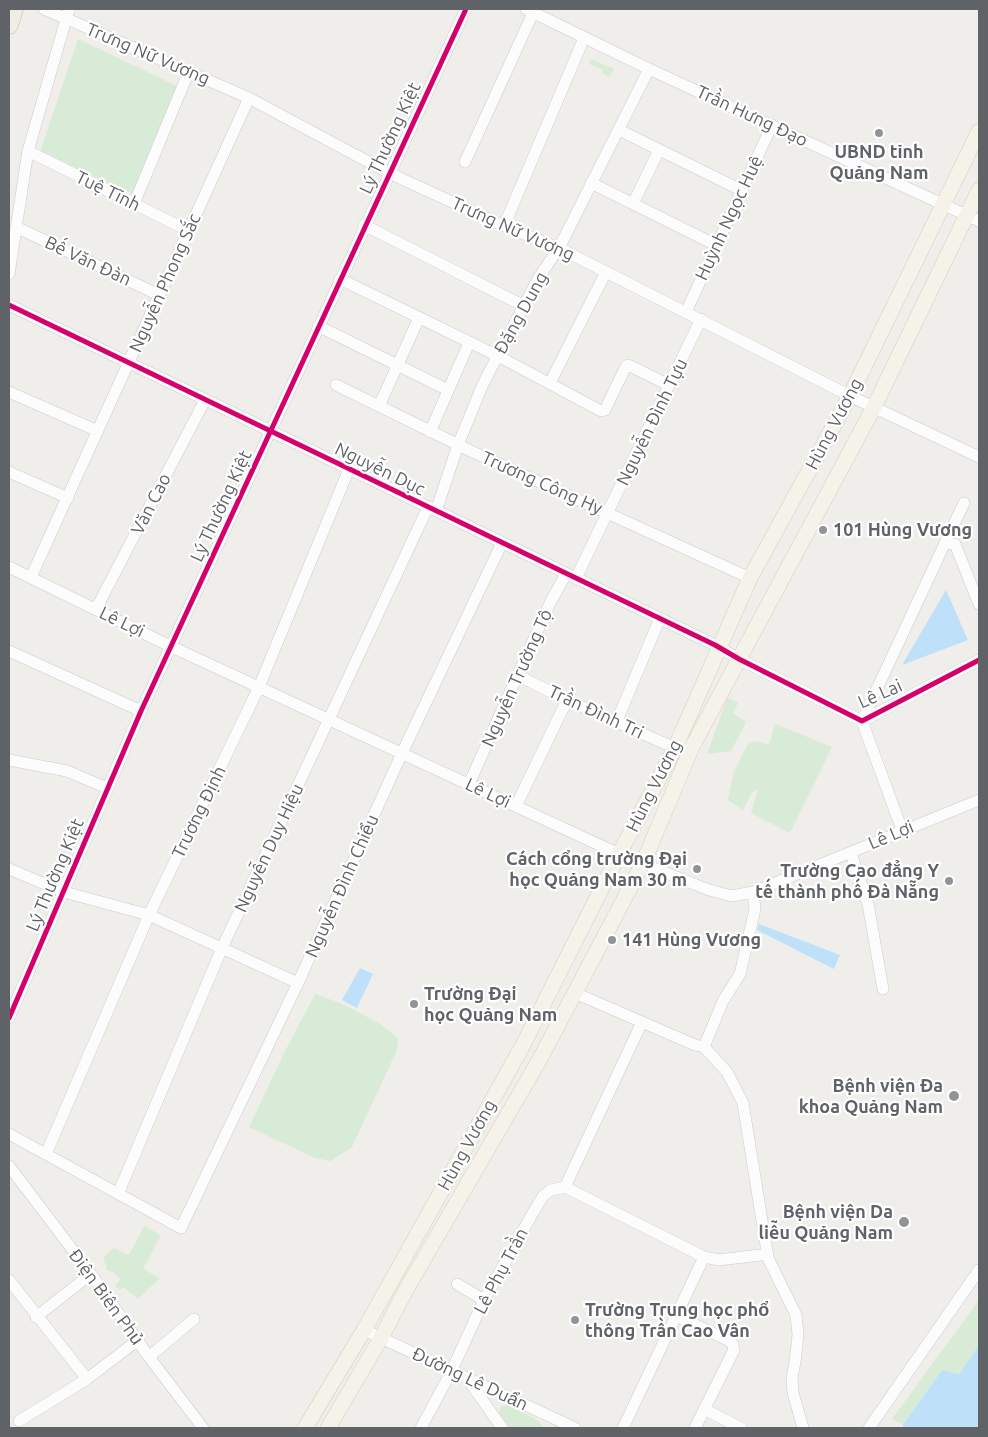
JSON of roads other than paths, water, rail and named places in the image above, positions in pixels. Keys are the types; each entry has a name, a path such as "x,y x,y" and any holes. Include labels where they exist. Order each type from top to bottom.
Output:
{"highway":[{"path":"9,25 14,9"}],"main road":[{"name":"Hùng Vương","path":"305,1428 364,1330 522,1046 674,748 750,578 850,396 979,131"},
{"name":"Hùng Vương","path":"328,1428 381,1338 406,1288 540,1060 643,864 692,747 874,408 973,218 979,190"}],"street":[{"name":"Trưng Nữ Vương","path":"44,9 67,14 249,98 389,173 504,226 559,248 874,408 979,457"},
{"name":"Lý Thường Kiệt","path":"9,1018 140,711 172,647 364,225 466,9"},
{"path":"465,162 530,11"},
{"name":"Trần Hưng Đạo","path":"530,11 584,38 973,218"},
{"path":"9,274 28,151 67,14"},
{"path":"504,226 584,38"},
{"name":"Đặng Dung","path":"432,509 483,384 539,277 559,248 620,130 649,68"},
{"path":"134,204 190,71"},
{"name":"Nguyễn Phong Sắc","path":"31,577 249,98"},
{"name":"Huỳnh Ngọc Huệ","path":"686,312 772,125"},
{"path":"620,130 741,190"},
{"path":"633,204 659,150"},
{"name":"Tuệ Tĩnh","path":"28,151 189,231"},
{"path":"591,183 716,245"},
{"path":"364,225 524,306"},
{"name":"Bế Văn Đàn","path":"16,227 159,295"},
{"path":"550,383 606,272"},
{"path":"340,279 498,356 603,412 628,365 669,385"},
{"name":"Nguyễn Dục","path":"9,305 660,618 739,659"},
{"path":"379,406 419,318"},
{"name":"Nguyễn Đình Tựu","path":"571,576 608,513 701,319"},
{"path":"318,326 448,390"},
{"path":"430,432 469,343"},
{"name":"Trương Công Hy","path":"336,385 430,432 750,578"},
{"path":"9,392 98,431"},
{"name":"Văn Cao","path":"96,609 205,400"},
{"name":"Trương Định","path":"46,1154 149,915 259,687 349,469"},
{"path":"9,472 68,498"},
{"path":"902,830 862,721 964,503"},
{"name":"Nguyễn Duy Hiệu","path":"118,1194 222,948 432,509"},
{"name":"Nguyễn Đình Chiểu","path":"118,1194 182,1228 298,983 402,753 502,543"},
{"path":"945,543 956,544 979,604"},
{"name":"Lê Lợi","path":"9,567 172,647 619,854 709,890 732,896 753,892 979,800"},
{"name":"Nguyễn Trường Tộ","path":"469,784 519,676 550,602 571,576"},
{"path":"616,722 660,618"},
{"path":"9,651 140,711"},
{"name":"Lê Lai","path":"739,659 862,721 979,660"},
{"name":"Trần Đình Tri","path":"519,676 567,700 674,748"},
{"path":"516,806 567,700"},
{"path":"9,760 67,771 106,788"},
{"path":"851,853 868,904 884,989"},
{"path":"9,869 64,892 149,915 298,983"},
{"path":"704,1047 723,1001 740,974 755,909 753,892"},
{"path":"575,993 695,1045 704,1047 728,1072 743,1103 771,1267 796,1315 798,1335 796,1362 792,1378 793,1393 803,1428"},
{"path":"642,1022 565,1187 704,1257 719,1260 768,1254"},
{"path":"9,1134 118,1194"},
{"name":"Điện Biên Phủ","path":"9,1166 91,1274 149,1357 203,1428"},
{"name":"Lê Phụ Trần","path":"421,1428 452,1370 484,1300 543,1196 551,1190 565,1187"},
{"path":"622,1428 704,1257"},
{"path":"869,1428 979,1270"},
{"path":"36,1316 91,1274"},
{"path":"9,1280 87,1380"},
{"path":"457,1284 484,1300"},
{"path":"676,1316 730,1341 734,1350 695,1428"},
{"path":"149,1357 194,1319"},
{"name":"Đường Lê Duẩn","path":"364,1330 452,1370 555,1424 575,1428"},
{"path":"19,1421 87,1380 138,1340"},
{"path":"467,1378 502,1428"},
{"path":"704,1409 741,1428"}],"water":[{"path":"946,590 968,640 902,665"},
{"path":"759,924 840,955 834,969 757,930"},
{"path":"360,968 373,974 357,1008 342,1000"},
{"path":"979,1345 979,1428 903,1428 903,1425 942,1370 959,1374"}],"place":[{"name":"UBND tỉnh Quảng Nam","path":"879,133"},
{"name":"101 Hùng Vương","path":"823,530"},
{"name":"Cách cổng trường Đại học Quảng Nam 30 m","path":"697,869"},
{"name":"Trường Cao đẳng Y tế thành phố Đà Nẵng","path":"949,881"},
{"name":"141 Hùng Vương","path":"612,940"},
{"name":"Trường Đại học Quảng Nam","path":"414,1004"},
{"name":"Bệnh viện Đa khoa Quảng Nam","path":"954,1096"},
{"name":"Bệnh viện Da liễu Quảng Nam","path":"904,1222"},
{"name":"Trường Trung học phổ thông Trần Cao Vân","path":"575,1320"}]}
